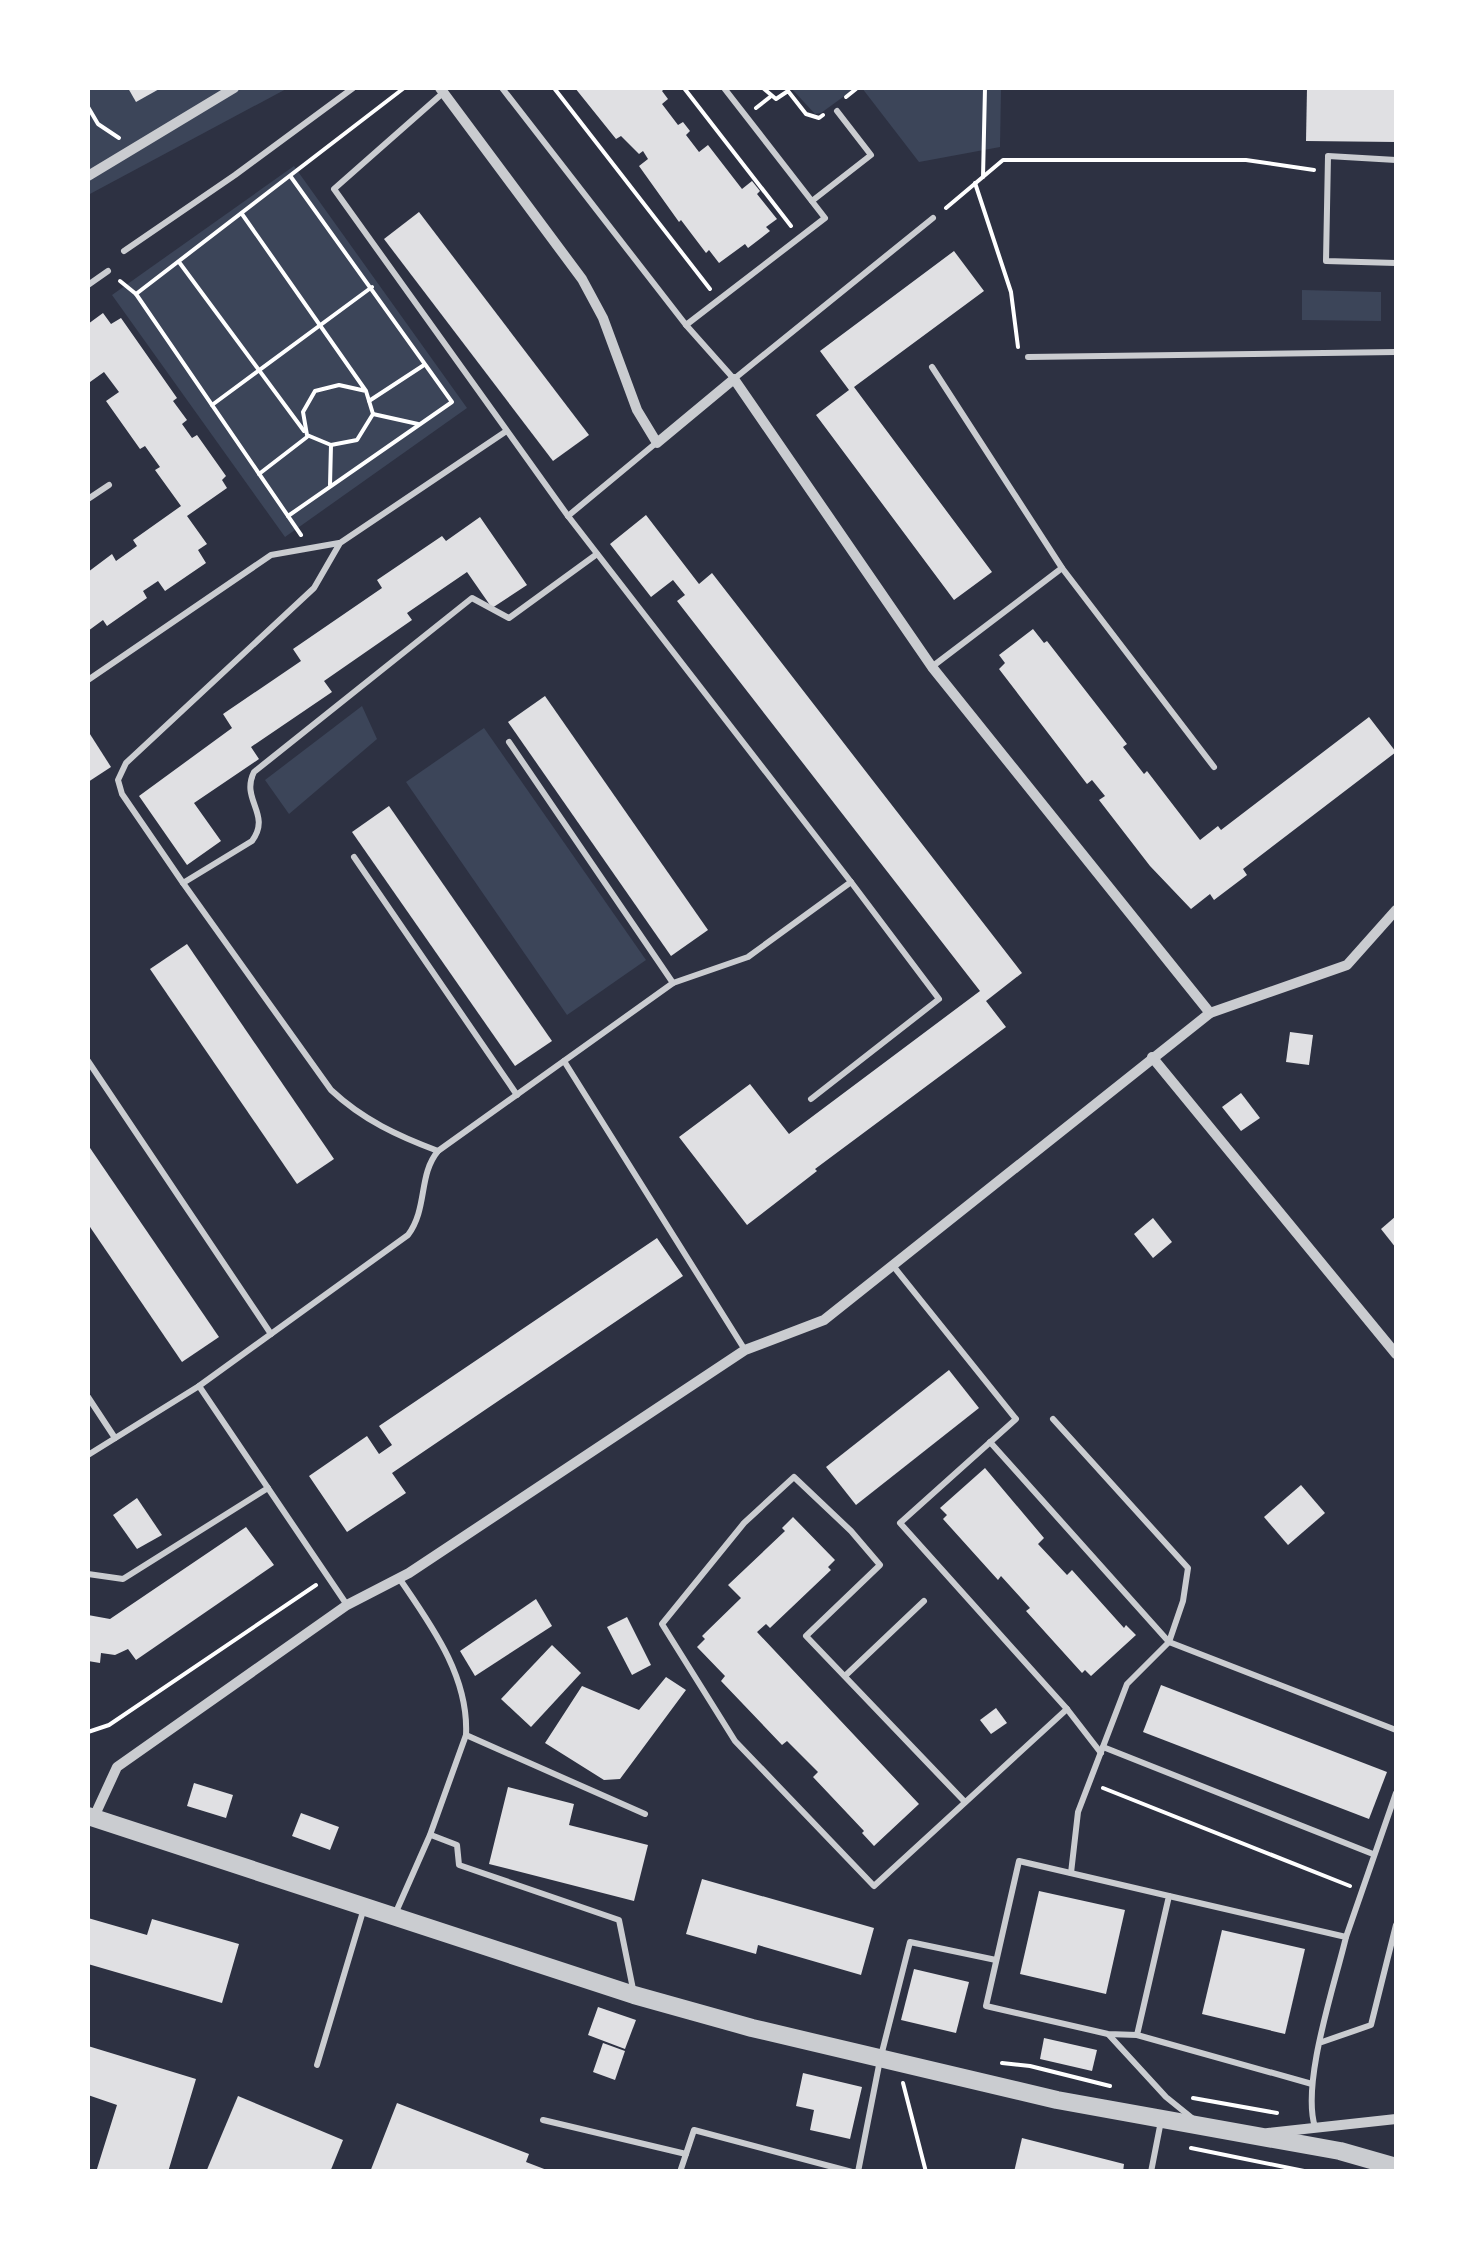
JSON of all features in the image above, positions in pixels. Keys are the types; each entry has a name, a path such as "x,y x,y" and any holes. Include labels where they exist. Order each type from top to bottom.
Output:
{"street":[{"path":"88,176 234,88"},
{"path":"442,90 582,279 627,374 637,410 658,443 734,379 932,667 1210,1013"},
{"path":"1396,910 1347,965 1210,1013 824,1320 745,1350 399,1578 347,1605 117,1767 90,1817 634,1995 880,2060 1162,2120 1340,2150 1396,2167"},
{"path":"1152,1057 1392,1342 1396,1354"},
{"path":"1252,2134 1396,2119"}],"lane":[{"path":"124,250 353,88"},
{"path":"502,88 686,326 734,379 934,218"},
{"path":"686,326 825,218 724,88"},
{"path":"442,90 334,189 505,432 940,999 811,1099"},
{"path":"812,201 872,155 836,109"},
{"path":"1396,160 1328,156 1326,262 1396,264"},
{"path":"88,285 108,271"},
{"path":"1028,357 1396,352"},
{"path":"932,366 1062,568 1214,768"},
{"path":"438,1151 396,1135 354,1112 331,1090 183,883 122,794 118,780 126,763 314,588 340,543 505,432"},
{"path":"568,516 658,443"},
{"path":"88,500 109,485"},
{"path":"88,680 271,555 340,543"},
{"path":"183,883 252,841 259,832 260,823 249,791 254,772 472,598 508,618 597,554"},
{"path":"932,667 1062,568"},
{"path":"510,742 673,983"},
{"path":"354,857 517,1095"},
{"path":"88,1455 199,1386 408,1234 420,1219 428,1171 438,1151 673,983 748,957 852,882"},
{"path":"88,1061 271,1334"},
{"path":"564,1061 745,1350"},
{"path":"894,1267 1016,1420 900,1523 1102,1750 1373,1854"},
{"path":"199,1386 347,1605"},
{"path":"88,1397 115,1438"},
{"path":"1053,1419 1188,1568 1183,1602 1170,1642 1127,1684 1089,1782 1078,1812 1071,1873"},
{"path":"990,1442 1170,1642 1396,1730"},
{"path":"964,1801 806,1636 880,1566 794,1477 744,1523 662,1624 735,1741 874,1886 1067,1709"},
{"path":"88,1574 123,1579 268,1488"},
{"path":"394,1918 430,1835 466,1736 467,1721 459,1683 437,1633 399,1578"},
{"path":"845,1676 924,1601"},
{"path":"466,1736 645,1814"},
{"path":"1316,2128 1310,2112 1312,2084 1346,1937 1396,1793"},
{"path":"430,1835 457,1845 459,1865 619,1920 634,1995"},
{"path":"1312,2084 1137,2034 1108,2034 986,2006 996,1960 1019,1862 1346,1937"},
{"path":"1137,2034 1169,1896"},
{"path":"317,2065 364,1908"},
{"path":"1322,2042 1371,2025 1396,1925"},
{"path":"680,2172 694,2130 855,2172 910,1942 996,1960"},
{"path":"1108,2034 1166,2097 1201,2126"},
{"path":"543,2120 686,2154"},
{"path":"1151,2172 1162,2120"}],"path":[{"path":"136,294 404,88"},
{"path":"554,88 710,290"},
{"path":"684,88 791,227"},
{"path":"763,88 776,99 788,91 813,118 836,109"},
{"path":"982,177 984,88"},
{"path":"845,98 856,89"},
{"path":"88,106 98,124 123,140"},
{"path":"934,218 1003,160 1246,160 1328,172"},
{"path":"288,516 452,402 291,177"},
{"path":"975,183 1011,292 1018,348 1028,357"},
{"path":"242,214 366,392 374,414"},
{"path":"180,262 308,435 331,445 357,440 374,414"},
{"path":"108,271 136,294 309,546"},
{"path":"212,405 372,287"},
{"path":"369,401 425,364"},
{"path":"308,435 303,412 315,390 338,385 366,392"},
{"path":"374,414 419,424"},
{"path":"259,474 308,435"},
{"path":"330,486 331,445"},
{"path":"88,1732 109,1725 328,1577"},
{"path":"1089,1782 1360,1890"},
{"path":"900,2074 926,2172"}],"shaded area":[{"path":"88,88 288,88 88,195"},
{"path":"791,88 853,88 854,89 815,114"},
{"path":"862,88 1001,88 1000,147 919,162"},
{"path":"294,166 467,408 285,537 112,295"},
{"path":"1302,290 1381,292 1381,321 1302,320"},
{"path":"362,706 377,739 289,814 265,780"},
{"path":"484,728 646,960 567,1015 406,782"}],"building":[{"path":"128,88 161,88 136,102"},
{"path":"575,88 665,88 662,91 668,99 662,104 678,125 683,122 690,131 686,135 699,152 708,145 742,189 752,181 760,191 757,194 777,219 766,227 770,231 719,263 679,222 639,166 648,159 643,151 639,154 621,136 616,139"},
{"path":"1307,88 1396,88 1396,142 1306,141"},
{"path":"419,212 589,435 553,461 384,239"},
{"path":"954,251 984,291 854,387 992,572 954,600 816,415 849,390 820,351"},
{"path":"103,313 111,324 121,318 177,398 173,401 187,420 182,424 192,438 197,435 226,476 222,480 227,488 187,516 207,544 198,550 206,563 165,591 158,581 143,591 147,598 107,626 103,620 88,631 88,572 112,554 116,561 137,546 133,540 181,506 155,470 160,467 145,446 140,449 106,401 119,392 104,372 90,382 88,378 88,324"},
{"path":"646,515 699,584 712,573 1022,973 986,1001 1006,1027 815,1169 747,1225 679,1137 750,1084 789,1134 980,991 677,601 685,595 673,580 651,597 610,544"},
{"path":"480,517 527,585 492,608 467,572 407,613 412,620 324,681 332,692 251,747 259,759 194,803 221,841 187,865 139,796 232,728 223,714 301,661 293,649 382,588 377,580 442,536 446,541"},
{"path":"1033,629 1044,643 1047,641 1127,744 1123,747 1144,774 1147,771 1200,840 1218,826 1221,830 1369,717 1396,752 1243,869 1247,875 1214,900 1210,894 1191,909 1150,866 1099,800 1105,796 1092,780 1087,784 999,669 1005,663 999,655"},
{"path":"545,696 708,930 671,956 508,722"},
{"path":"88,731 111,767 88,782"},
{"path":"389,806 552,1041 515,1066 352,832"},
{"path":"187,944 334,1159 297,1184 150,969"},
{"path":"1290,1032 1313,1035 1309,1065 1286,1062"},
{"path":"1241,1093 1260,1118 1241,1131 1222,1107"},
{"path":"88,1145 219,1337 182,1362 88,1224"},
{"path":"1396,1216 1396,1248 1381,1229"},
{"path":"1153,1218 1172,1242 1153,1258 1134,1234"},
{"path":"657,1238 683,1276 392,1473 406,1493 347,1532 309,1476 367,1436 379,1454 392,1445 379,1426"},
{"path":"949,1370 979,1408 856,1505 826,1467"},
{"path":"985,1468 1044,1538 1038,1544 1067,1575 1072,1570 1124,1628 1126,1625 1136,1635 1091,1676 1085,1670 1082,1673 1026,1611 1030,1608 1001,1576 998,1580 943,1519 947,1515 940,1508"},
{"path":"1301,1485 1325,1513 1288,1545 1264,1517"},
{"path":"137,1498 162,1535 137,1549 113,1515"},
{"path":"793,1517 835,1560 828,1567 831,1570 770,1628 766,1624 757,1632 919,1804 874,1846 813,1777 818,1772 787,1741 782,1745 721,1681 725,1676 697,1647 705,1639 702,1636 741,1598 728,1585 785,1531 782,1528"},
{"path":"246,1527 274,1565 136,1660 128,1649 115,1655 101,1653 100,1663 88,1661 88,1615 110,1619"},
{"path":"536,1599 552,1626 475,1676 460,1651"},
{"path":"627,1617 651,1665 632,1675 607,1627"},
{"path":"552,1645 581,1673 531,1727 501,1699"},
{"path":"666,1677 686,1690 620,1779 604,1780 545,1743 582,1686 639,1710"},
{"path":"1161,1685 1387,1772 1369,1819 1143,1732"},
{"path":"996,1708 1007,1723 991,1734 980,1720"},
{"path":"194,1783 233,1795 226,1818 187,1806"},
{"path":"508,1787 574,1804 569,1825 648,1845 634,1901 489,1864"},
{"path":"301,1813 339,1827 330,1850 292,1836"},
{"path":"702,1879 874,1928 861,1975 758,1945 756,1954 686,1934"},
{"path":"1039,1891 1125,1910 1106,1994 1020,1974"},
{"path":"88,1918 147,1935 152,1919 239,1944 222,2003 88,1964"},
{"path":"1222,1930 1305,1949 1285,2034 1202,2014"},
{"path":"914,1969 969,1982 956,2033 901,2020"},
{"path":"598,2007 636,2020 625,2049 588,2035"},
{"path":"1044,2038 1097,2050 1092,2071 1040,2059"},
{"path":"603,2043 625,2051 615,2080 593,2072"},
{"path":"88,2046 196,2079 168,2172 96,2172 117,2105 88,2095"},
{"path":"803,2073 862,2087 850,2139 810,2130 814,2110 796,2106"},
{"path":"238,2096 343,2140 330,2172 206,2172"},
{"path":"397,2103 529,2154 526,2162 552,2172 370,2172"},
{"path":"1022,2138 1124,2164 1123,2172 1014,2172"}]}
